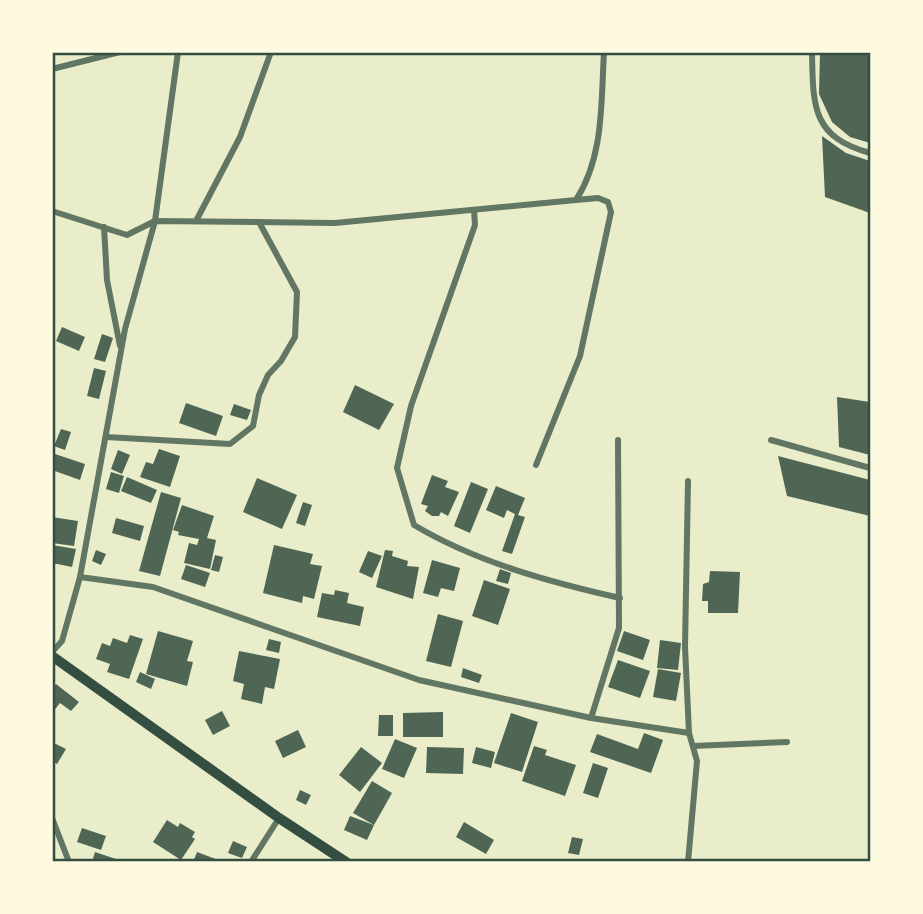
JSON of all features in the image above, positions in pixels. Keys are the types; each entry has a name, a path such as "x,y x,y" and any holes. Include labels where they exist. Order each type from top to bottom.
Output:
{"main road":[{"path":"52,654 279,818 346,862"}],"street":[{"path":"52,69 103,54 120,52"},
{"path":"52,654 62,641 80,577 121,351 155,221 178,52"},
{"path":"196,221 240,137 271,52"},
{"path":"576,200 583,189 597,148 604,52"},
{"path":"812,52 813,91 823,127 846,146 870,153"},
{"path":"52,211 127,234 155,221 335,223 598,198 608,202 611,212 580,356 536,465"},
{"path":"474,210 475,225 411,405 397,468 414,525 445,544 556,584 620,598"},
{"path":"107,437 230,444 253,426 259,396 268,375 281,361 295,337 297,292 258,222"},
{"path":"104,227 107,280 121,351"},
{"path":"592,718 619,628 618,440"},
{"path":"771,440 870,468"},
{"path":"688,481 685,647 689,733 697,761 688,862"},
{"path":"80,577 153,587 419,680 592,718 689,733"},
{"path":"693,746 787,742"},
{"path":"52,818 69,862"},
{"path":"251,862 279,818"}],"building":[{"path":"820,52 870,52 870,143 850,137 832,122 819,94"},
{"path":"822,136 846,153 870,161 870,213 825,197"},
{"path":"62,327 85,337 79,351 56,341"},
{"path":"102,334 113,338 105,362 94,359"},
{"path":"94,368 106,371 99,399 87,396"},
{"path":"355,385 394,404 379,430 343,412"},
{"path":"837,397 870,402 870,455 839,447"},
{"path":"186,403 223,416 216,436 179,423"},
{"path":"234,404 251,410 247,420 230,415"},
{"path":"61,429 71,432 65,450 54,446"},
{"path":"159,449 180,456 170,487 140,477 146,462 153,464"},
{"path":"118,450 130,455 122,474 111,469"},
{"path":"52,453 85,464 80,480 52,470"},
{"path":"778,456 870,480 870,516 787,496"},
{"path":"111,472 124,476 119,493 106,489"},
{"path":"432,475 448,481 445,487 459,492 448,516 441,512 439,516 432,516 425,511 428,506 421,504"},
{"path":"127,477 157,490 151,503 121,491"},
{"path":"257,478 297,495 282,529 243,512"},
{"path":"471,482 488,489 470,533 454,526"},
{"path":"496,486 525,498 518,515 525,517 512,554 502,551 515,514 507,510 504,518 486,510"},
{"path":"161,492 181,498 160,576 139,571"},
{"path":"303,502 312,505 305,526 296,523"},
{"path":"182,505 214,516 207,538 216,540 210,569 184,563 189,543 197,545 199,539 178,535 179,532 173,530"},
{"path":"52,517 78,521 74,546 52,543"},
{"path":"116,518 144,526 140,541 112,533"},
{"path":"52,545 76,549 72,567 52,563"},
{"path":"274,545 313,554 310,564 322,566 314,599 303,596 302,603 263,593"},
{"path":"96,550 106,554 101,565 92,561"},
{"path":"385,550 393,551 392,556 408,561 407,566 419,567 413,599 376,587"},
{"path":"368,551 382,556 372,578 359,572"},
{"path":"215,555 223,557 219,572 211,570"},
{"path":"432,560 460,568 454,591 441,588 438,597 423,593"},
{"path":"186,565 210,573 205,587 181,579"},
{"path":"500,569 511,573 508,584 496,581"},
{"path":"710,571 740,572 738,613 708,613 708,601 702,601 703,584 709,582"},
{"path":"484,580 510,589 498,625 472,616"},
{"path":"335,590 349,593 347,603 364,607 360,626 317,617 322,593 334,595"},
{"path":"438,614 463,621 451,667 426,661"},
{"path":"158,631 193,641 187,661 193,662 187,686 146,674"},
{"path":"624,631 650,640 643,660 617,651"},
{"path":"130,635 143,639 129,679 107,672 110,664 96,659 102,643 110,646 113,638 127,643"},
{"path":"269,639 281,642 279,653 266,650"},
{"path":"660,640 681,643 678,670 657,668"},
{"path":"239,651 280,659 274,689 265,687 262,704 241,699 244,684 233,681"},
{"path":"618,660 650,671 640,698 608,687"},
{"path":"463,668 482,675 479,683 461,677"},
{"path":"658,669 681,673 676,701 653,697"},
{"path":"140,672 155,679 151,689 136,682"},
{"path":"56,684 79,702 71,711 60,703 52,713 52,688"},
{"path":"222,711 230,726 213,735 205,720"},
{"path":"443,712 443,737 403,737 403,713"},
{"path":"511,713 538,722 522,772 494,763"},
{"path":"379,715 393,715 393,736 378,736"},
{"path":"298,730 306,747 283,758 275,741"},
{"path":"644,733 663,740 651,773 590,752 597,734 638,749"},
{"path":"395,739 417,748 404,778 382,769"},
{"path":"52,742 66,749 57,764 52,761"},
{"path":"534,746 547,750 545,755 576,765 565,796 522,781"},
{"path":"361,747 382,763 360,792 339,775"},
{"path":"427,747 464,748 463,774 426,773"},
{"path":"476,747 495,752 491,768 472,763"},
{"path":"593,763 608,768 598,798 583,793"},
{"path":"372,781 392,793 374,825 353,813"},
{"path":"300,790 311,795 306,805 296,800"},
{"path":"350,816 374,825 367,840 344,830"},
{"path":"167,820 178,827 180,823 195,832 192,837 195,839 181,860 153,842"},
{"path":"464,822 494,840 486,854 456,837"},
{"path":"82,828 106,836 101,850 77,842"},
{"path":"572,837 583,839 579,855 568,853"},
{"path":"233,841 247,847 242,858 228,853"},
{"path":"95,852 122,861 92,862"},
{"path":"197,852 221,861 221,862 193,862"}]}
